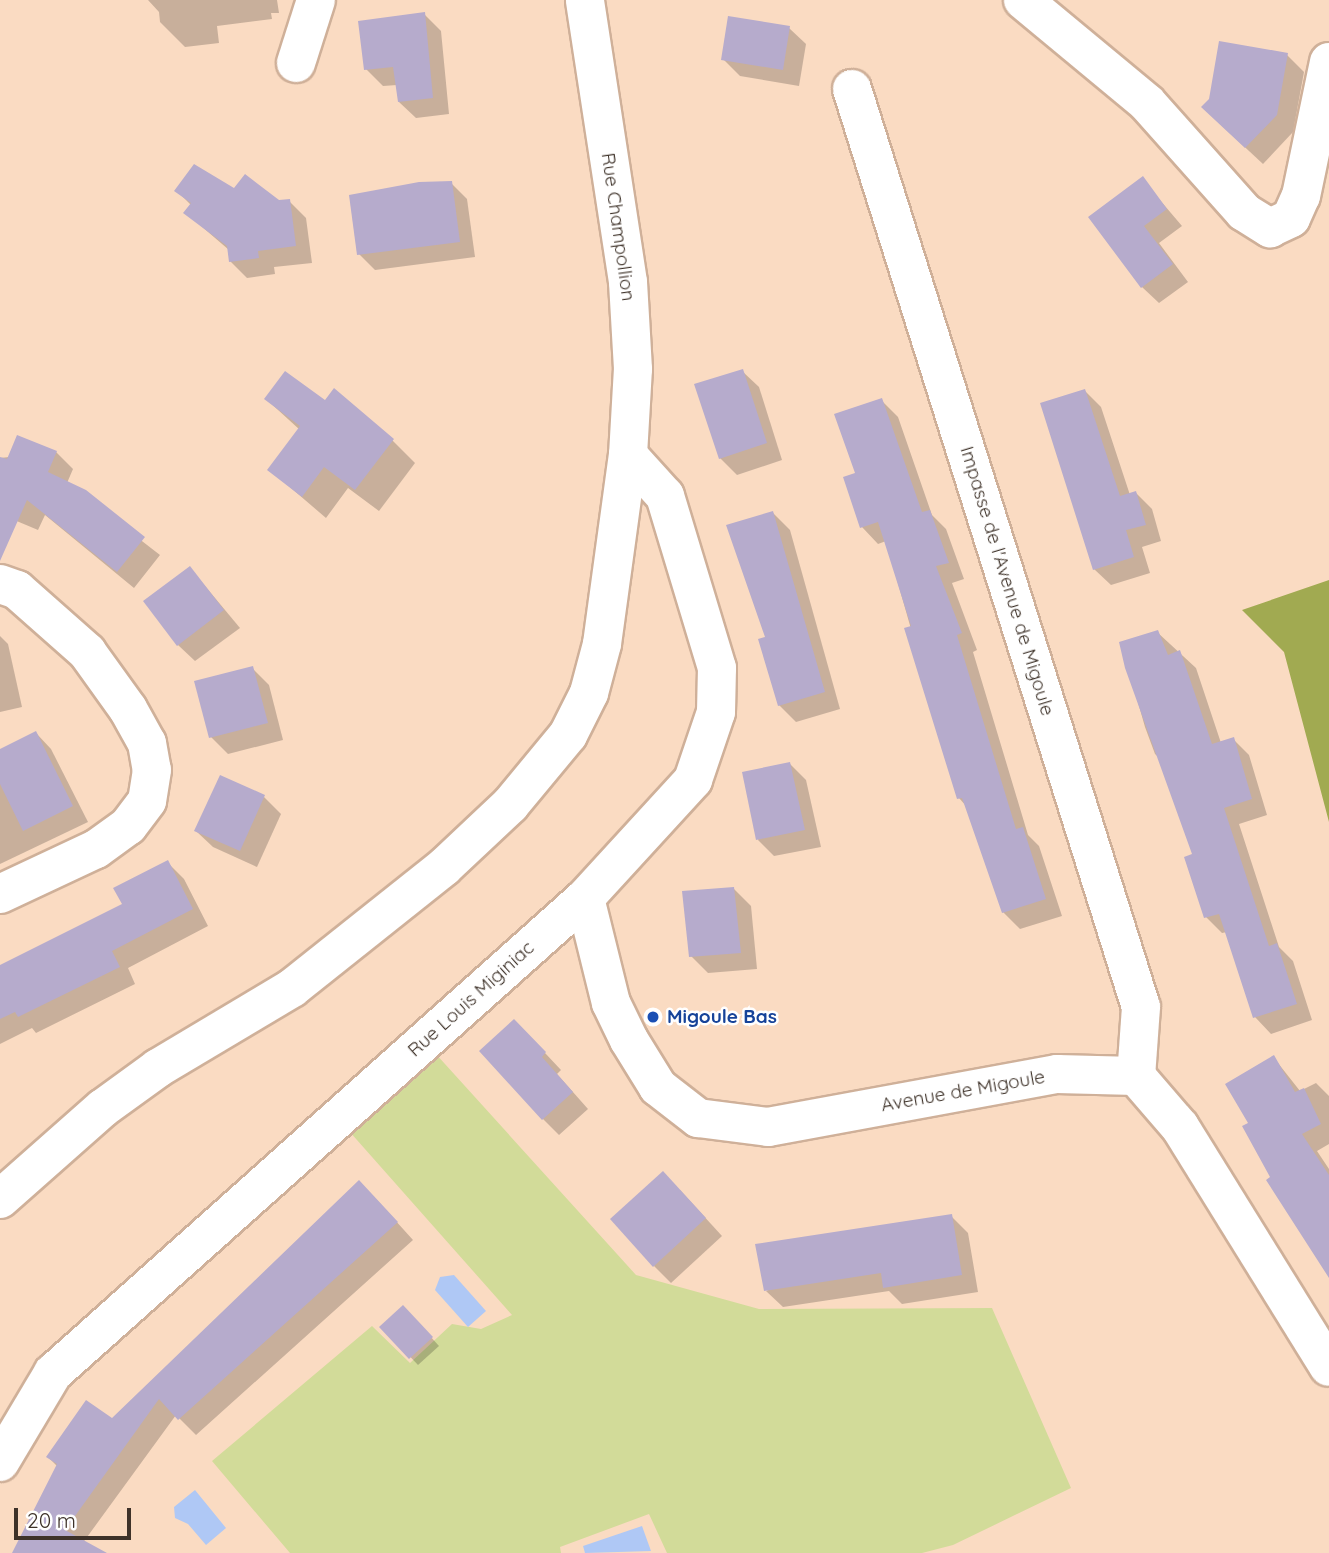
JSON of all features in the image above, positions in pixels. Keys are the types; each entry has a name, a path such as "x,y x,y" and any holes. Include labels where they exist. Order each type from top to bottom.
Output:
{"street":[{"path":"296,63 316,0"},
{"name":"Rue Champollion","path":"0,1199 114,1100 158,1068 292,988 444,867 510,805 568,735 589,693 602,644 628,455 633,369 628,282 585,0"},
{"path":"1023,0 1147,103 1244,212 1270,228 1291,218 1301,196 1329,62"},
{"name":"Impasse de l'Avenue de Migoule","path":"852,89 1141,1007 1136,1076"},
{"name":"Rue Louis Miginiac","path":"0,1462 53,1373 585,898 693,780 708,743 719,688 711,643 665,496 628,455"},
{"path":"0,584 17,590 87,652 128,709 147,743 152,770 147,801 128,826 96,849 0,894"},
{"name":"Avenue de Migoule","path":"585,898 611,1003 629,1040 663,1093 698,1118 768,1127 1057,1074 1136,1076"},
{"path":"1136,1076 1180,1127 1329,1367"}],"green space":[{"path":"1329,580 1329,822 1284,652 1242,610"},
{"path":"435,1053 636,1275 759,1309 992,1308 1071,1488 953,1545 922,1553 667,1553 649,1514 560,1547 561,1553 290,1553 212,1461 372,1326 410,1363 452,1324 481,1329 512,1315 349,1131"}],"water":[{"path":"454,1275 486,1311 468,1327 435,1290 440,1277"},
{"path":"195,1490 226,1528 206,1545 188,1524 175,1518 174,1507"},
{"path":"642,1526 651,1551 585,1553 583,1546"}],"building":[{"path":"425,12 433,98 398,102 393,67 364,70 358,21"},
{"path":"728,16 790,26 783,70 721,60"},
{"path":"1219,41 1288,53 1277,115 1245,148 1201,107 1209,99"},
{"path":"194,164 234,188 245,174 279,200 290,199 296,246 258,251 259,258 229,262 227,246 183,213 191,203 174,191"},
{"path":"1143,176 1167,209 1144,226 1173,264 1141,288 1088,217"},
{"path":"452,181 460,242 357,255 349,195 419,182"},
{"path":"743,369 767,443 719,459 694,384"},
{"path":"285,371 325,400 334,388 394,439 355,490 324,467 302,497 267,470 300,426 264,399"},
{"path":"1085,389 1120,496 1136,491 1146,525 1126,530 1134,557 1093,570 1040,403"},
{"path":"882,398 922,512 930,510 949,563 936,566 962,633 957,635 1016,829 1023,827 1046,899 1002,913 962,798 957,799 904,628 911,626 878,522 860,528 843,477 855,473 834,414"},
{"path":"17,435 57,451 48,472 86,490 145,537 117,572 27,500 0,561 0,457 7,459"},
{"path":"773,511 825,692 778,706 758,639 765,637 726,525"},
{"path":"190,566 224,610 177,646 143,601"},
{"path":"1158,630 1168,655 1180,650 1212,744 1234,737 1252,799 1224,808 1269,946 1277,943 1297,1004 1253,1018 1219,914 1204,918 1184,857 1192,854 1125,668 1119,642"},
{"path":"253,666 268,723 209,738 194,681"},
{"path":"36,731 73,806 23,831 0,784 0,749"},
{"path":"790,762 805,830 756,840 742,772"},
{"path":"220,775 265,795 240,851 194,831"},
{"path":"168,860 193,909 112,951 120,967 18,1017 15,1012 0,1019 0,965 122,904 113,888"},
{"path":"734,887 741,953 689,957 682,891"},
{"path":"514,1019 546,1052 542,1057 573,1092 542,1120 479,1051"},
{"path":"1274,1055 1295,1092 1304,1088 1321,1124 1302,1134 1329,1175 1329,1278 1266,1180 1270,1177 1242,1126 1248,1123 1225,1084"},
{"path":"663,1171 706,1218 653,1267 610,1219"},
{"path":"359,1180 398,1222 178,1420 159,1399 65,1530 107,1553 12,1553 57,1464 46,1457 86,1400 112,1418"},
{"path":"952,1214 962,1275 883,1288 881,1273 764,1291 755,1244"},
{"path":"403,1305 433,1337 409,1359 379,1327"}],"place":[{"name":"Migoule Bas","path":"653,1017"}]}
